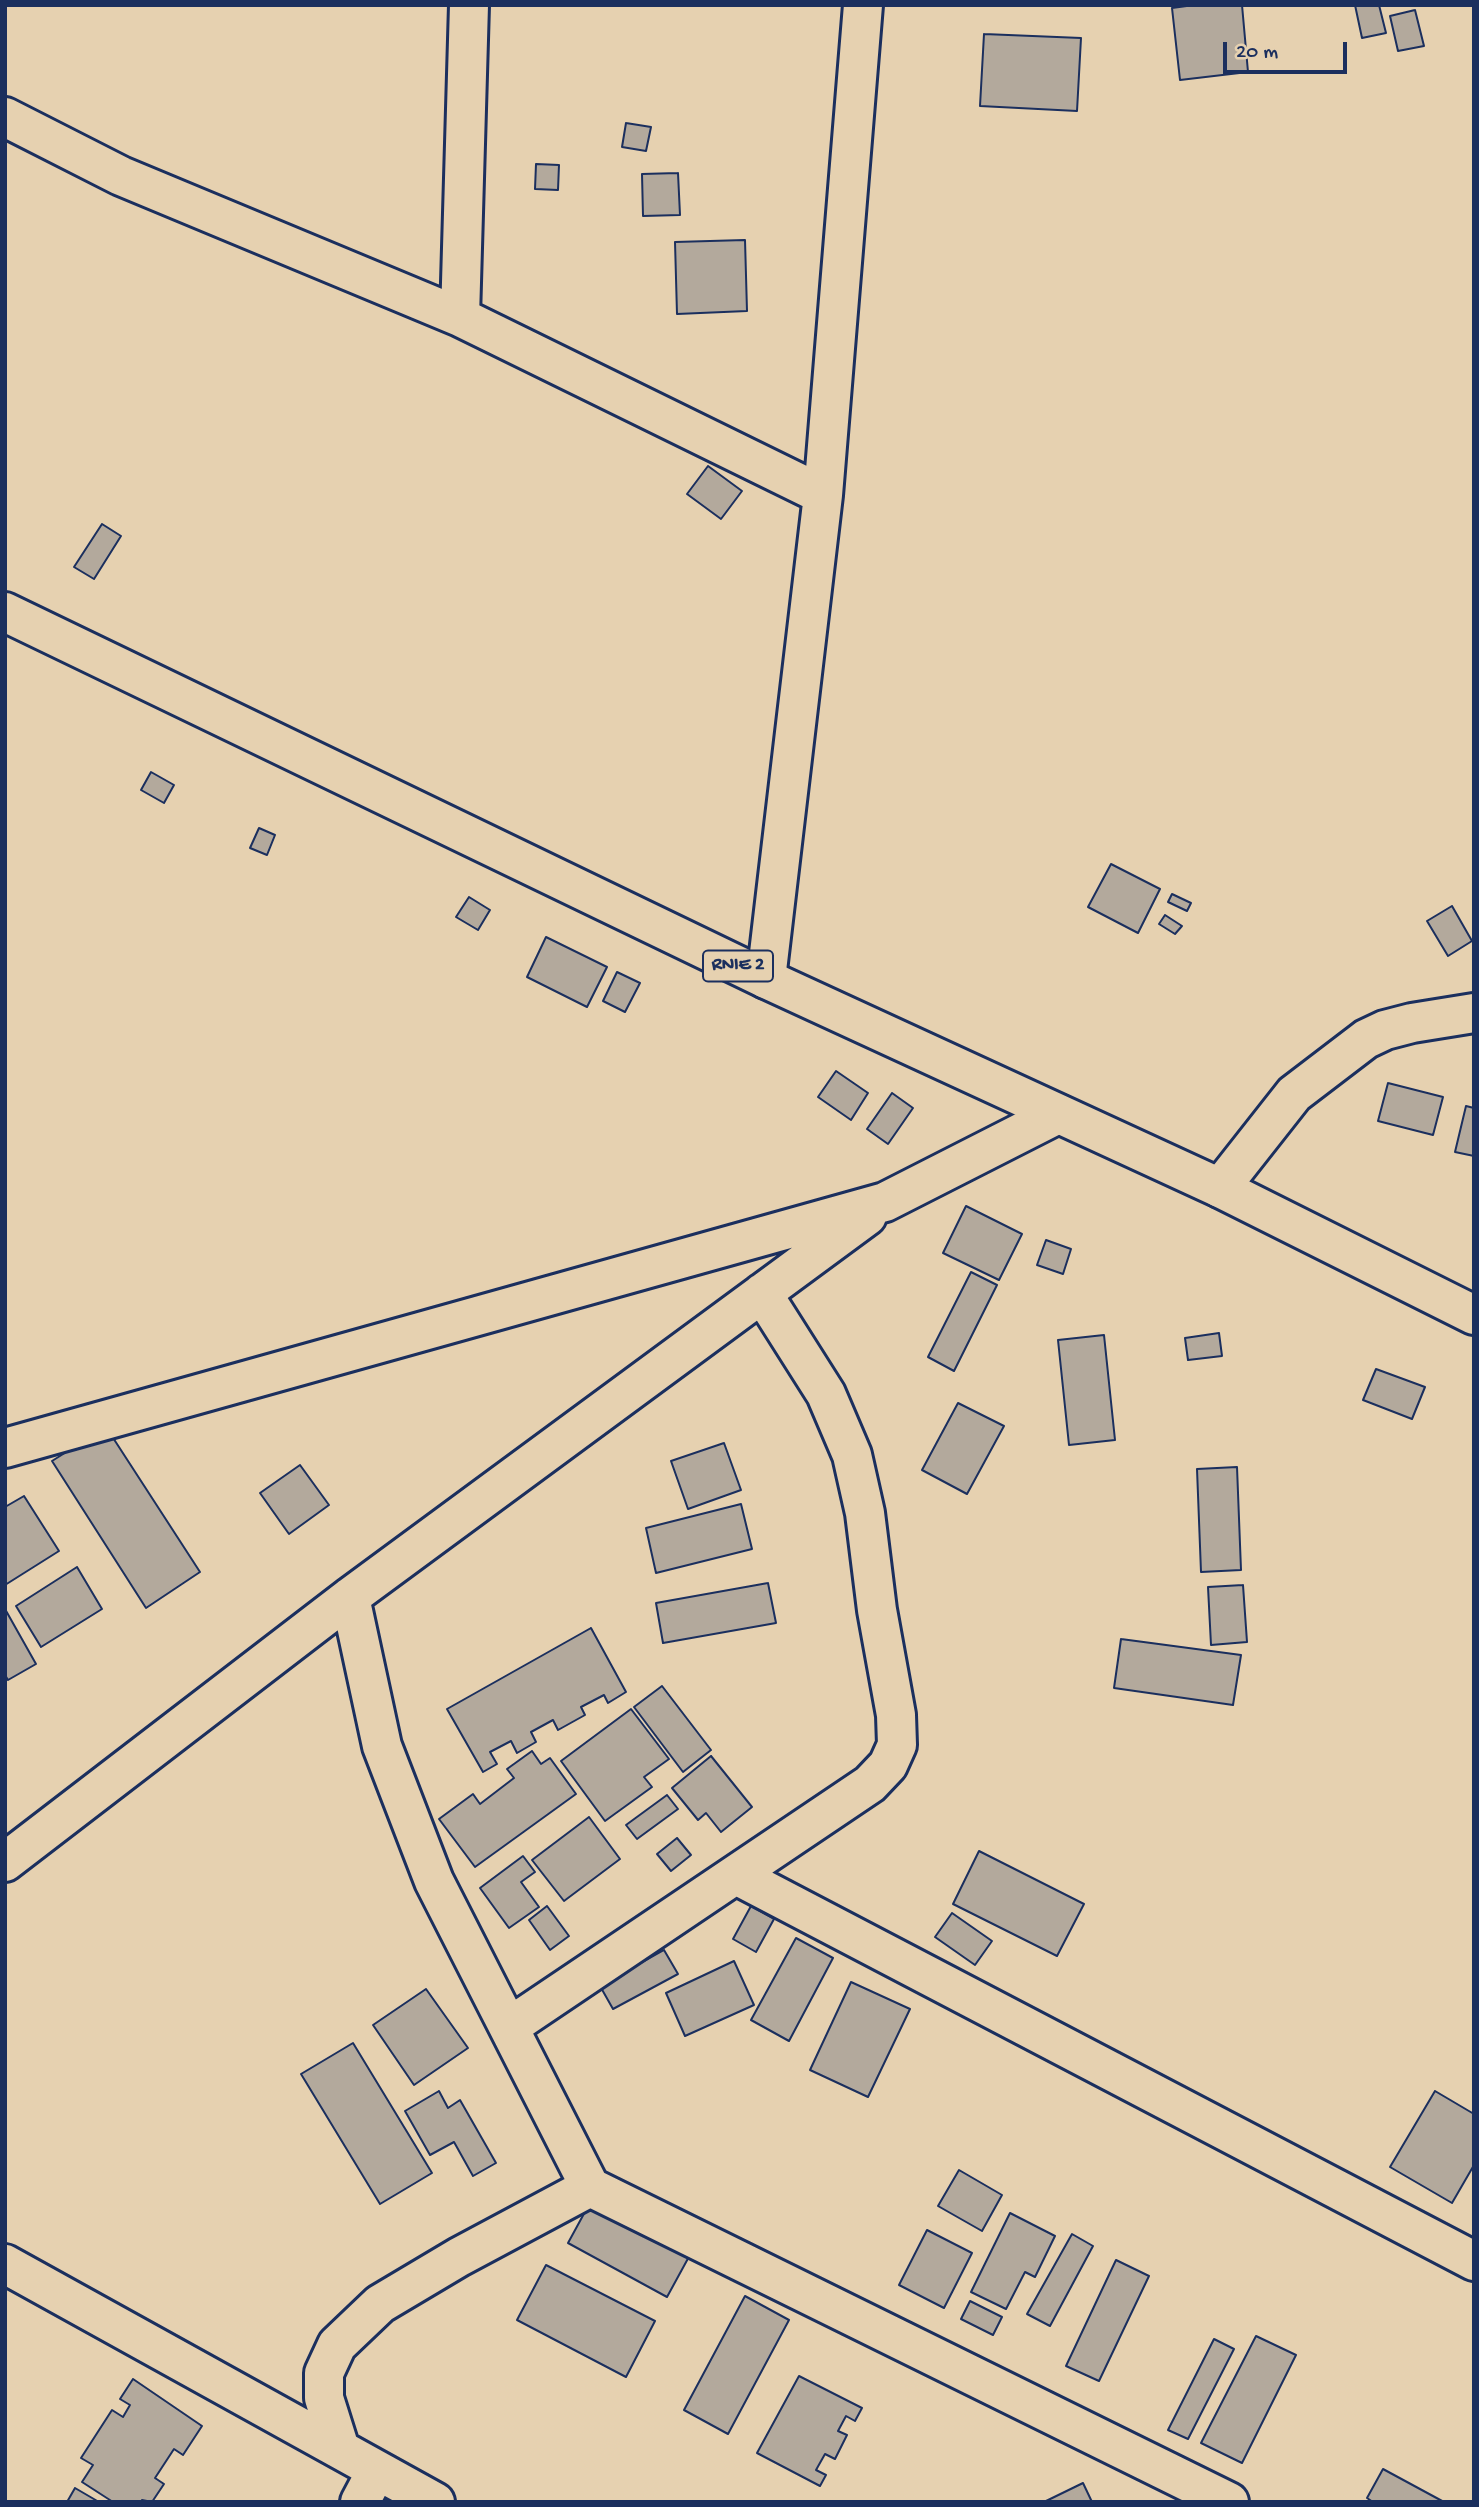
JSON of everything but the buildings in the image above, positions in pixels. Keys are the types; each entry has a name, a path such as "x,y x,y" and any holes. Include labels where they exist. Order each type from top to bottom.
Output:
{"main road":[{"path":"460,317 469,5"},
{"path":"766,979 823,495 863,5"},
{"path":"5,117 121,176 460,317 823,495"},
{"name":"RNIE 2","path":"5,612 766,979 1220,1188 1474,1315"},
{"path":"1220,1188 1294,1094 1366,1039 1412,1023 1474,1013"},
{"path":"5,1862 350,1597 886,1202 1058,1114"},
{"path":"5,1448 886,1202"},
{"path":"509,2026 870,1784 888,1765 897,1745 896,1715 877,1610 865,1513 852,1455 826,1394 762,1293"},
{"path":"350,1597 382,1746 434,1881 590,2187 1229,2502"},
{"path":"736,1875 1474,2260"},
{"path":"435,2502 368,2486 340,2449 324,2398 324,2373 337,2345 380,2305 459,2257 590,2187"},
{"path":"5,2264 340,2449"}]}
